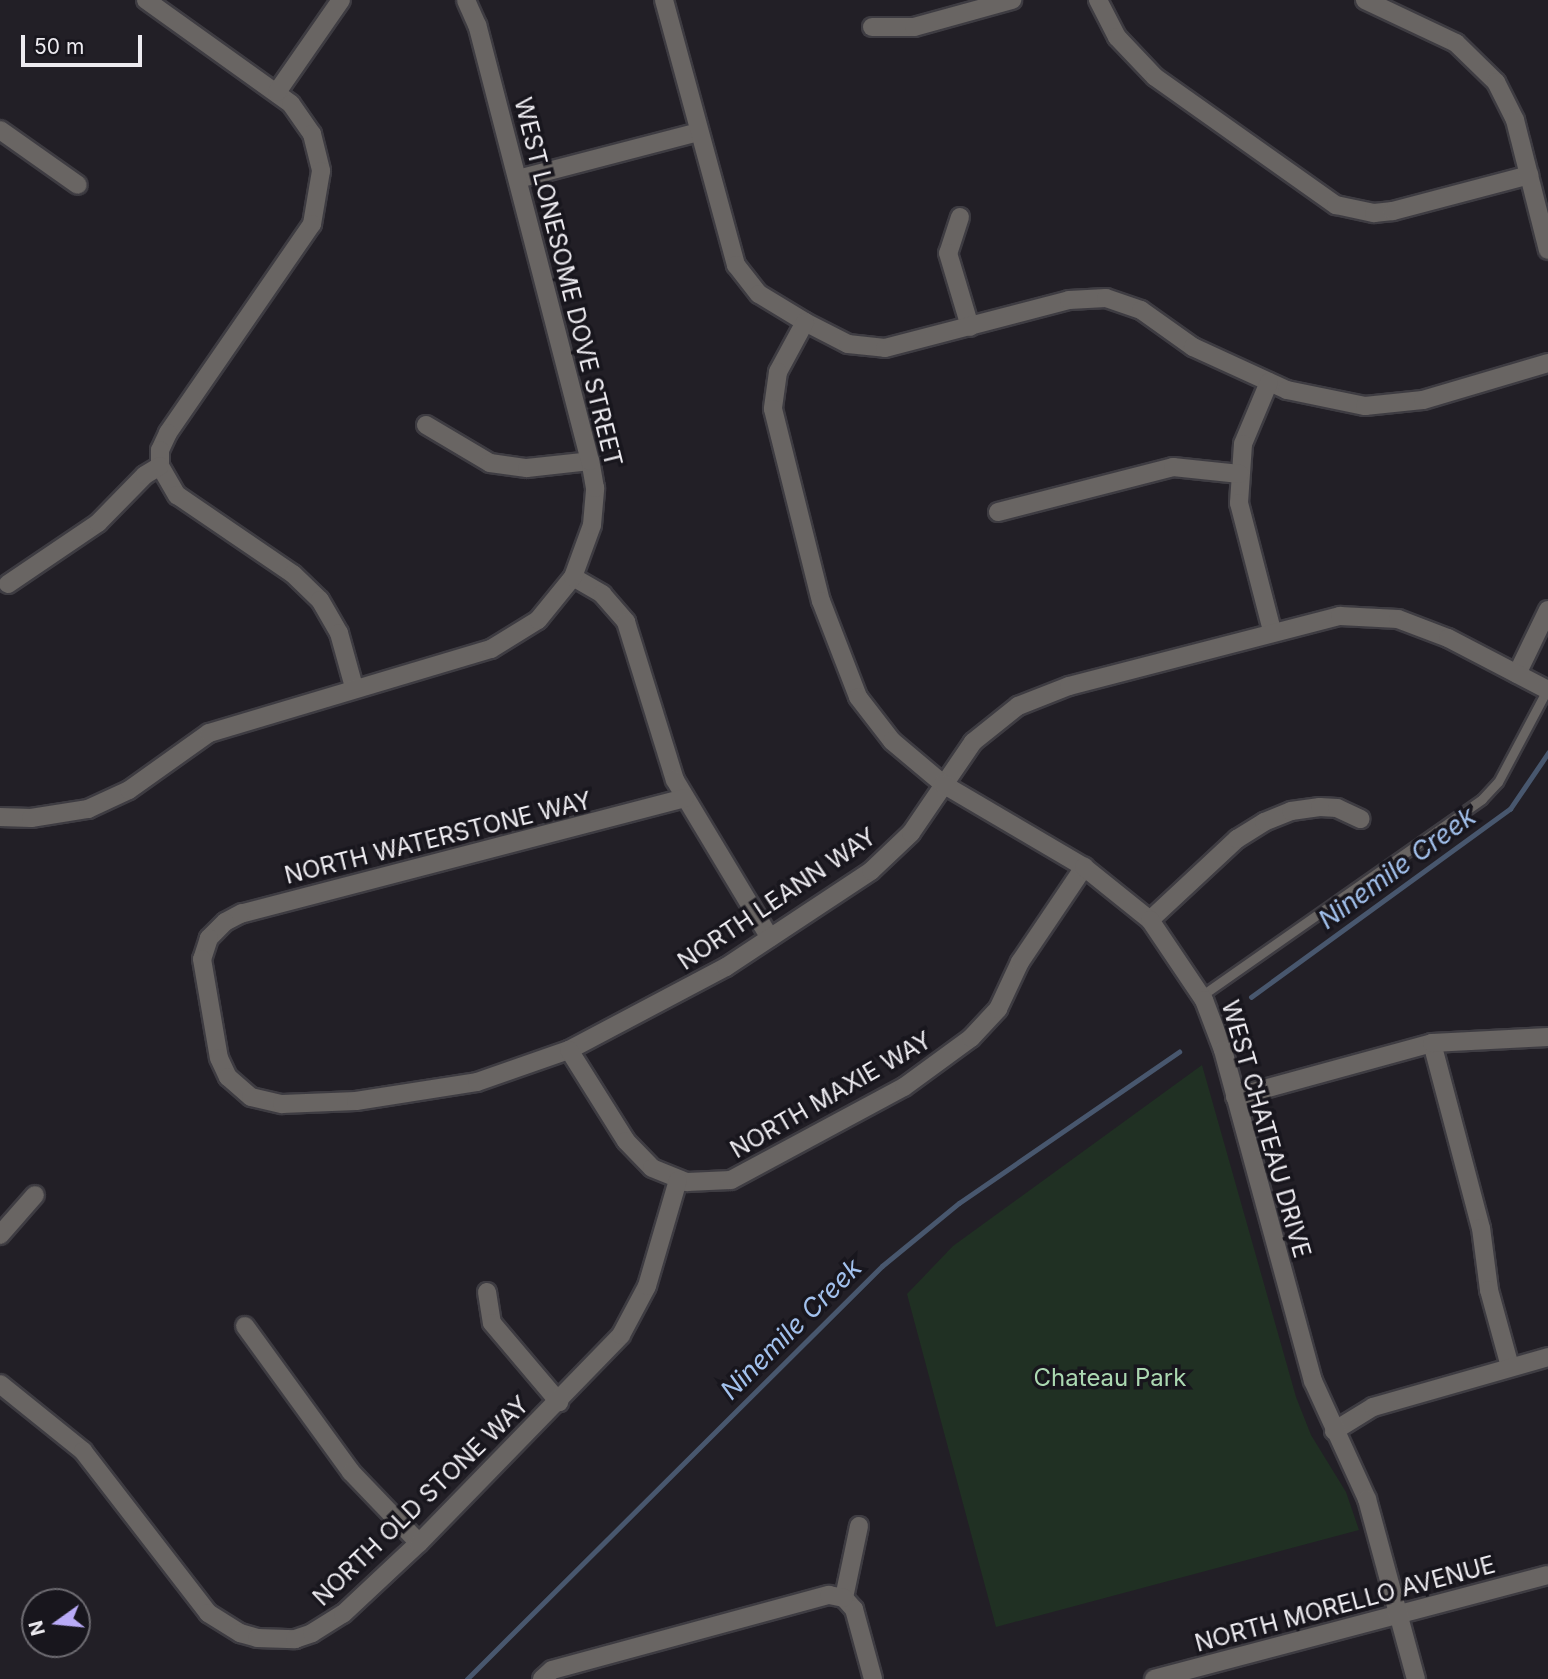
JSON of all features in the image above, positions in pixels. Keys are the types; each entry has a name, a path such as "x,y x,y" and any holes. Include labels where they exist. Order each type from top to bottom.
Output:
{"street":[{"path":"146,0 276,92 302,118 318,152 318,207 302,241 168,433 160,450 160,467 177,495 293,574 320,600 339,633 354,687"},
{"path":"276,92 341,0"},
{"name":"WEST LONESOME DOVE STREET","path":"0,817 31,818 88,809 130,790 209,733 508,641 551,607 573,578 592,525 595,488 518,179 477,25 466,0"},
{"path":"664,0 736,265 759,294 805,322 866,348 885,348 1069,300 1106,298 1141,310 1193,347 1269,382 1319,400 1384,406 1423,400 1548,363"},
{"path":"872,27 914,26 1012,0"},
{"path":"1098,0 1117,37 1148,71 1336,205 1374,213 1393,211 1529,175"},
{"path":"1364,0 1392,6 1456,43 1485,67 1507,100 1548,250"},
{"path":"0,130 78,185"},
{"path":"518,179 699,132"},
{"path":"960,217 948,253 970,327"},
{"name":"WEST CHATEAU DRIVE","path":"805,322 778,372 773,408 821,601 858,697 892,741 943,784 1084,867 1150,920 1201,996 1235,1097 1313,1381 1334,1431 1363,1486 1416,1679"},
{"path":"1269,382 1243,444 1239,503 1272,631"},
{"path":"426,425 490,463 527,468 590,461"},
{"path":"8,584 99,523 145,475 160,467"},
{"path":"998,512 1173,467 1240,474"},
{"path":"573,578 601,594 626,622 667,761 685,798 770,938"},
{"path":"1517,674 1548,610"},
{"name":"NORTH LEANN WAY","path":"209,938 202,959 202,982 219,1058 228,1077 251,1097 294,1104 435,1091 519,1070 569,1050 726,967 886,860 911,833 973,742 1018,706 1069,686 1272,631 1340,616 1398,619 1448,638 1548,690"},
{"name":"NORTH WATERSTONE WAY","path":"209,938 242,913 685,798"},
{"path":"1150,920 1237,839 1264,822 1291,811 1320,807 1337,808 1361,819"},
{"name":"NORTH MAXIE WAY","path":"569,1050 638,1156 678,1180 710,1184 731,1180 904,1087 953,1054 998,1009 1020,962 1084,867"},
{"path":"1235,1097 1432,1043 1548,1037"},
{"path":"1432,1043 1481,1228 1489,1290 1510,1367"},
{"name":"NORTH OLD STONE WAY","path":"0,1384 83,1451 196,1600 240,1633 276,1640 320,1629 419,1543 559,1402 632,1320 647,1286 678,1180"},
{"path":"0,1235 35,1195"},
{"path":"487,1292 492,1323 559,1402"},
{"path":"245,1326 351,1472 419,1543"},
{"path":"1334,1431 1373,1407 1548,1357"},
{"path":"845,1598 859,1526"},
{"name":"NORTH MORELLO AVENUE","path":"1154,1679 1548,1575"},
{"path":"542,1679 552,1670 829,1595 845,1598 854,1609 873,1679"}],"lane":[{"path":"1201,996 1482,799 1499,782 1548,690"}],"green space":[{"name":"Chateau Park","path":"1202,1065 1296,1397 1311,1435 1346,1492 1359,1530 996,1627 907,1294 953,1246"}],"waterway":[{"name":"Ninemile Creek","path":"1251,997 1510,809 1548,753"},
{"name":"Ninemile Creek","path":"467,1679 882,1266 959,1203 1179,1052"}]}
